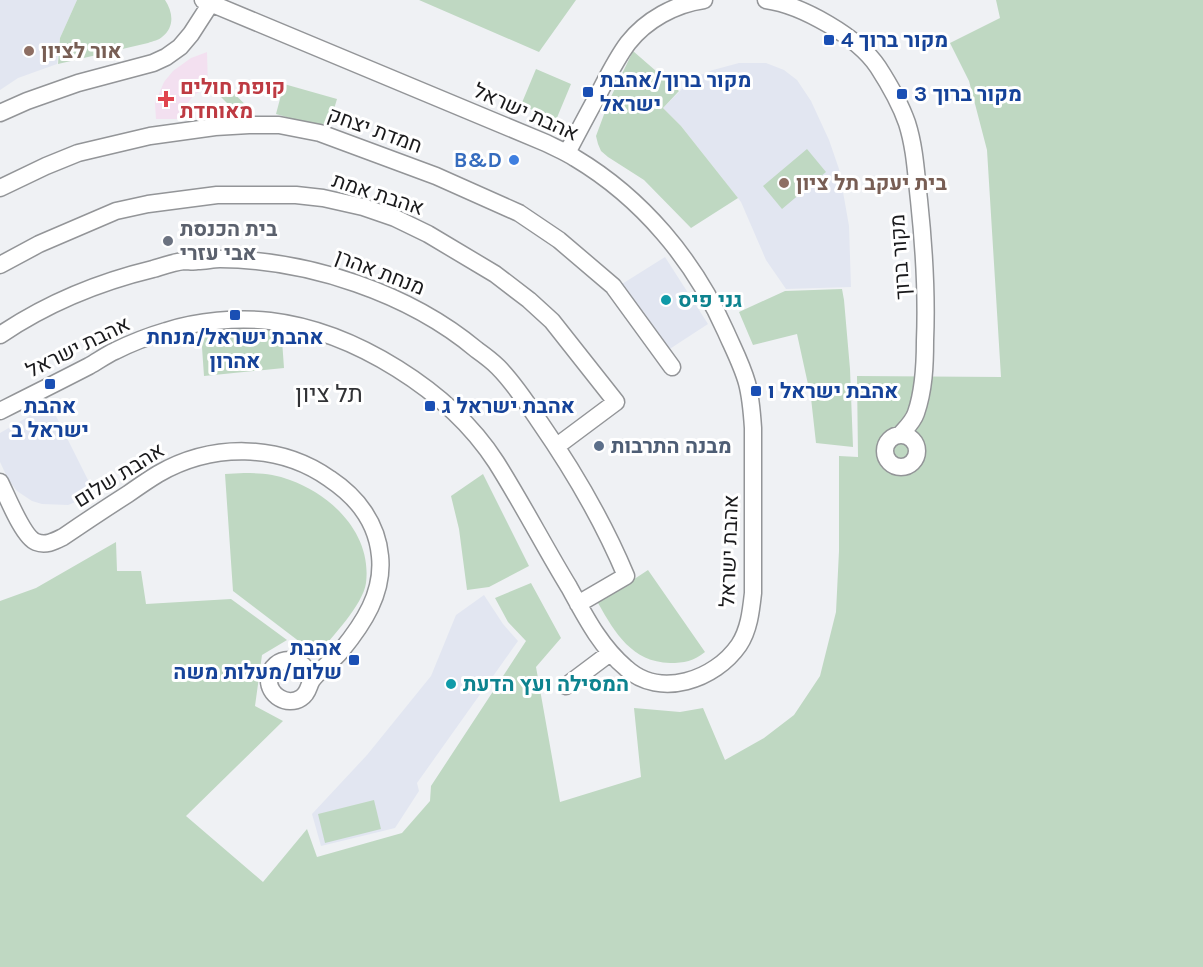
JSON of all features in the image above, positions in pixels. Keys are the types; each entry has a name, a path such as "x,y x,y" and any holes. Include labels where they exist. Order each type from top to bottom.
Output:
{"street":[{"path":"567,153 614,65 629,42 656,18 674,9 704,0"},
{"name":"מקור ברוך","path":"766,0 805,12 857,44 876,64 895,95 907,122 914,148 926,285 925,369 916,415 907,439"},
{"path":"0,112 78,83 153,63 166,57 180,47 191,34 207,2"},
{"name":"אהבת ישראל","path":"0,411 115,351 168,330 213,322 247,320 281,323 316,331 372,353 432,393 459,417 495,460 600,642 628,670 642,679 656,682 684,682 700,678 718,668 740,644 746,631 753,593 751,406 746,381 735,351 709,295 666,235 627,196 575,157 207,2"},
{"name":"חמדת יצחק","path":"0,188 78,153 150,136 249,125 279,125 320,133 436,176 519,213 559,240 613,286 672,367"},
{"name":"אהבת אמת","path":"0,265 39,244 116,211 148,204 217,195 285,194 323,198 363,207 395,218 428,234 495,274 552,321 616,402 557,446"},
{"name":"מנחת אהרן","path":"0,335 73,295 138,272 183,261 219,259 294,267 327,274 397,299 434,319 498,367 522,396 578,480 611,540 626,576 578,604"},
{"name":"אהבת שלום","path":"0,482 25,531 30,538 43,544 63,537 158,474 207,454 260,451 284,456 322,473 345,489 372,523 378,540 380,578 369,611 341,651 332,661 309,674"},
{"path":"566,686 610,653"}],"shaded area":[{"name":"אור לציון","path":"0,0 77,0 60,38 57,64 18,78 0,90"},
{"path":"207,52 208,87 194,95 186,105 181,119 156,119 155,103 164,82 173,71 191,58"},
{"name":"בית יעקב תל ציון","path":"739,63 766,63 784,70 797,80 811,101 839,169 849,226 851,287 786,289 766,260 741,202 681,126 663,108 693,78"},
{"path":"665,257 708,324 665,352 622,284"},
{"path":"50,404 93,490 68,505 42,504 32,501 17,491 0,462 0,433"},
{"path":"484,595 503,624 518,641 417,783 419,791 395,828 321,846 312,814 367,755 431,676 456,615"}],"green space":[{"path":"77,0 165,0 170,9 171,24 161,38 148,43 58,64 60,38"},
{"path":"419,0 576,0 539,52"},
{"path":"996,0 1203,0 1203,967 0,967 0,601 36,588 116,542 117,571 141,571 146,604 231,599 287,640 262,655 255,706 283,721 186,816 263,882 307,829 317,857 402,833 430,801 431,786 526,641 508,622 495,598 531,583 561,638 536,667 560,802 641,777 634,708 680,712 703,708 725,760 764,738 794,715 820,676 836,612 839,551 839,456 858,457 857,376 1001,377 987,150 969,81 950,43 1000,18"},
{"path":"633,51 679,91 663,108 681,126 738,198 691,228 644,180 608,157 601,151 598,144 596,136 609,101"},
{"path":"536,69 571,84 556,120 521,105"},
{"path":"284,84 337,99 328,129 276,114"},
{"path":"226,86 250,109 242,118 219,95"},
{"path":"807,149 826,172 782,209 763,186"},
{"path":"842,289 850,369 853,447 816,443 811,398 797,334 753,345 739,312 785,291"},
{"path":"281,326 284,368 204,376 201,333"},
{"path":"225,474 267,474 306,487 334,506 356,533 363,548 366,565 364,592 346,621 317,655 233,591"},
{"path":"483,474 529,566 489,587 467,590 459,529 451,496"},
{"path":"648,570 705,652 697,658 670,663 645,657 626,644 618,635 598,603"},
{"path":"374,800 381,829 325,843 318,814"}],"place":[{"name":"מקור ברוך 4","path":"829,40"},
{"name":"אור לציון","path":"29,51"},
{"name":"מקור ברוך/אהבת ישראל","path":"588,92"},
{"name":"מקור ברוך 3","path":"902,94"},
{"name":"קופת חולים מאוחדת","path":"166,99"},
{"name":"B&D","path":"514,160"},
{"name":"בית יעקב תל ציון","path":"784,183"},
{"name":"בית הכנסת אבי עזרי","path":"168,241"},
{"name":"גני פיס","path":"666,300"},
{"name":"אהבת ישראל/מנחת אהרון","path":"235,315"},
{"name":"אהבת ישראל ב","path":"50,384"},
{"name":"אהבת ישראל ו","path":"756,391"},
{"name":"אהבת ישראל ג","path":"430,406"},
{"name":"מבנה התרבות","path":"599,446"},
{"name":"אהבת שלום/מעלות משה","path":"354,660"},
{"name":"המסילה ועץ הדעת","path":"451,684"}],"district":[{"name":"תל ציון","path":"329,394"}]}
